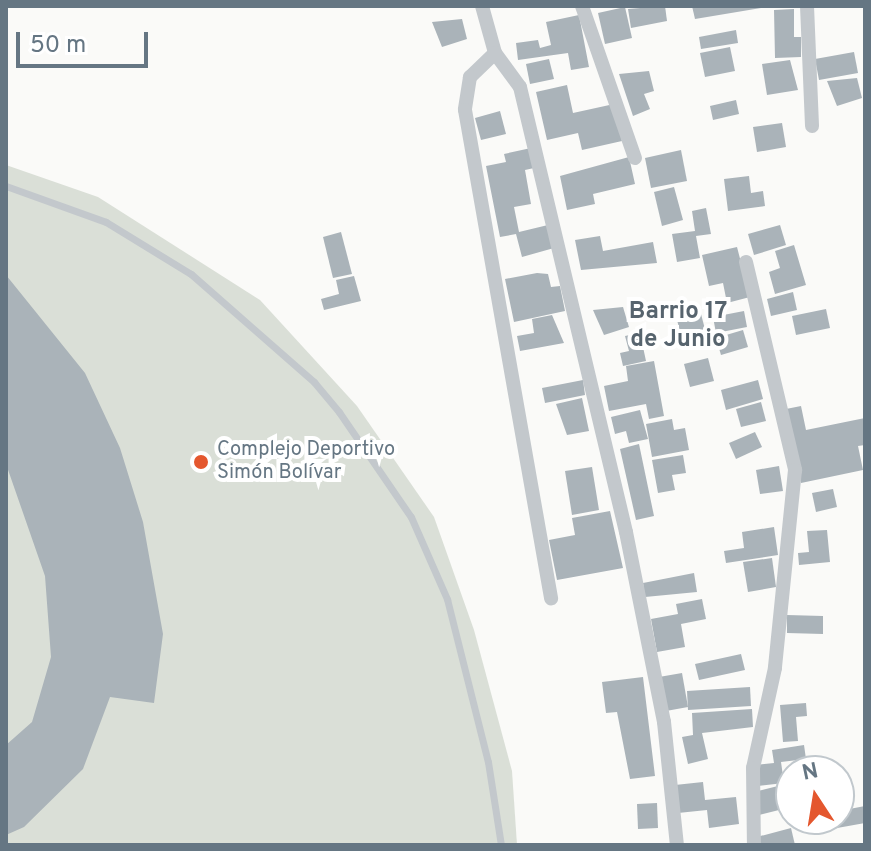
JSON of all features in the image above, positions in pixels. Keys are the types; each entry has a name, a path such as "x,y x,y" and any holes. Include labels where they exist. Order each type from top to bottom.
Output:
{"street":[{"path":"482,6 495,53 520,87 626,532 664,722 677,845"},
{"path":"807,6 812,126"},
{"path":"587,7 635,158"},
{"path":"495,53 470,77 465,110 551,598"},
{"path":"746,262 795,470 775,668 753,768 754,845"}],"lane":[{"path":"6,186 106,222 191,274 314,382 339,412 387,477 447,599 468,672 501,845"}],"shaded area":[{"name":"Complejo Deportivo Simón Bolívar","path":"6,165 98,197 260,300 357,406 434,517 474,630 512,771 517,845 6,845"}],"building":[{"path":"665,6 667,21 631,28 628,9"},
{"path":"692,6 760,6 761,8 695,19"},
{"path":"625,7 632,38 605,44 598,13"},
{"path":"794,9 794,37 801,37 801,57 775,58 774,10"},
{"path":"579,15 589,67 571,70 568,53 518,60 516,43 538,40 540,48 551,45 546,22"},
{"path":"462,19 467,39 442,47 432,22"},
{"path":"736,30 738,43 701,49 699,37"},
{"path":"730,47 735,71 705,77 700,53"},
{"path":"854,52 858,73 819,80 815,59"},
{"path":"549,59 554,79 530,84 526,64"},
{"path":"790,60 798,90 767,95 762,64"},
{"path":"649,71 654,91 644,94 650,109 633,116 619,74"},
{"path":"857,78 862,98 837,106 827,81"},
{"path":"567,85 573,113 614,104 622,141 582,150 578,133 547,140 536,92"},
{"path":"736,100 739,114 713,120 710,106"},
{"path":"500,111 506,134 481,140 475,118"},
{"path":"782,123 786,147 757,152 753,127"},
{"path":"531,148 534,168 525,170 531,204 514,207 519,232 548,225 554,248 522,257 516,234 500,237 486,166 506,162 504,154"},
{"path":"681,150 687,181 651,188 645,158"},
{"path":"629,157 635,184 593,194 595,204 567,210 560,176"},
{"path":"749,176 751,193 763,191 765,206 728,211 724,179"},
{"path":"674,187 683,220 662,226 654,192"},
{"path":"706,208 711,234 696,236 700,258 677,262 672,234 695,231 692,211"},
{"path":"780,225 786,245 754,255 748,234"},
{"path":"341,232 352,274 333,278 323,237"},
{"path":"600,236 603,251 653,242 657,263 581,270 575,240"},
{"path":"794,245 806,285 775,294 769,272 780,268 775,251"},
{"path":"737,247 750,297 727,303 723,283 709,286 702,255"},
{"path":"548,274 551,287 560,286 565,311 514,322 505,279"},
{"path":"6,275 85,373 120,448 143,522 163,634 154,703 110,697 83,769 24,827 6,835 6,745 32,722 51,657 45,576 6,464"},
{"path":"354,276 361,301 324,310 321,299 339,294 336,280"},
{"path":"793,292 797,310 771,316 767,299"},
{"path":"623,307 629,327 604,335 593,310"},
{"path":"826,309 830,328 796,335 792,316"},
{"path":"744,311 747,327 716,333 713,317"},
{"path":"701,314 706,333 682,339 677,320"},
{"path":"552,315 564,343 520,351 517,336 534,333 532,319"},
{"path":"743,330 748,347 721,355 716,338"},
{"path":"640,333 646,361 623,366 620,353 629,351 625,336"},
{"path":"708,358 714,381 690,387 684,364"},
{"path":"654,361 664,416 649,419 646,404 609,411 604,386 628,381 626,366"},
{"path":"583,380 585,395 545,403 542,388"},
{"path":"758,380 763,399 726,410 721,390"},
{"path":"582,398 589,431 567,435 556,404"},
{"path":"761,402 766,421 741,427 736,409"},
{"path":"801,406 806,430 865,418 865,445 858,446 863,470 801,483 786,409"},
{"path":"640,410 648,439 629,443 626,431 615,434 611,417"},
{"path":"672,419 674,430 685,428 689,450 652,457 646,424"},
{"path":"755,432 762,447 736,459 729,443"},
{"path":"639,444 654,516 636,520 620,449"},
{"path":"683,455 686,473 672,475 675,490 658,493 652,460"},
{"path":"779,466 783,491 760,494 756,470"},
{"path":"592,467 599,510 572,515 565,471"},
{"path":"833,489 837,507 816,512 812,493"},
{"path":"610,511 623,568 557,580 549,540 575,535 572,518"},
{"path":"774,527 778,555 726,563 724,551 744,548 742,532"},
{"path":"827,530 830,562 799,565 798,553 809,552 807,531"},
{"path":"772,558 776,587 748,592 743,562"},
{"path":"694,573 697,592 645,597 643,583"},
{"path":"702,599 706,619 681,624 685,647 657,652 651,619 678,614 676,604"},
{"path":"787,615 823,616 823,634 787,633"},
{"path":"741,654 745,670 699,680 695,664"},
{"path":"682,673 688,707 666,711 659,677"},
{"path":"643,677 655,776 630,779 617,712 606,713 602,682"},
{"path":"750,687 751,706 688,710 687,691"},
{"path":"806,703 807,716 796,717 798,741 783,742 780,705"},
{"path":"752,709 753,727 702,733 708,759 688,764 682,737 693,735 692,713"},
{"path":"804,745 805,755 775,755 775,784 758,786 756,765 774,763 772,750"},
{"path":"703,782 705,800 736,797 739,824 709,828 707,810 678,813 675,785"},
{"path":"775,787 775,811 759,815 754,792"},
{"path":"657,803 658,828 638,829 637,804"},
{"path":"865,806 865,823 855,825 855,808"},
{"path":"775,832 775,835 793,835 795,845 755,845 753,838"}],"place":[{"name":"Complejo Deportivo Simón Bolívar","path":"201,462"}],"district":[{"name":"Barrio 17 de Junio","path":"678,327"}]}
